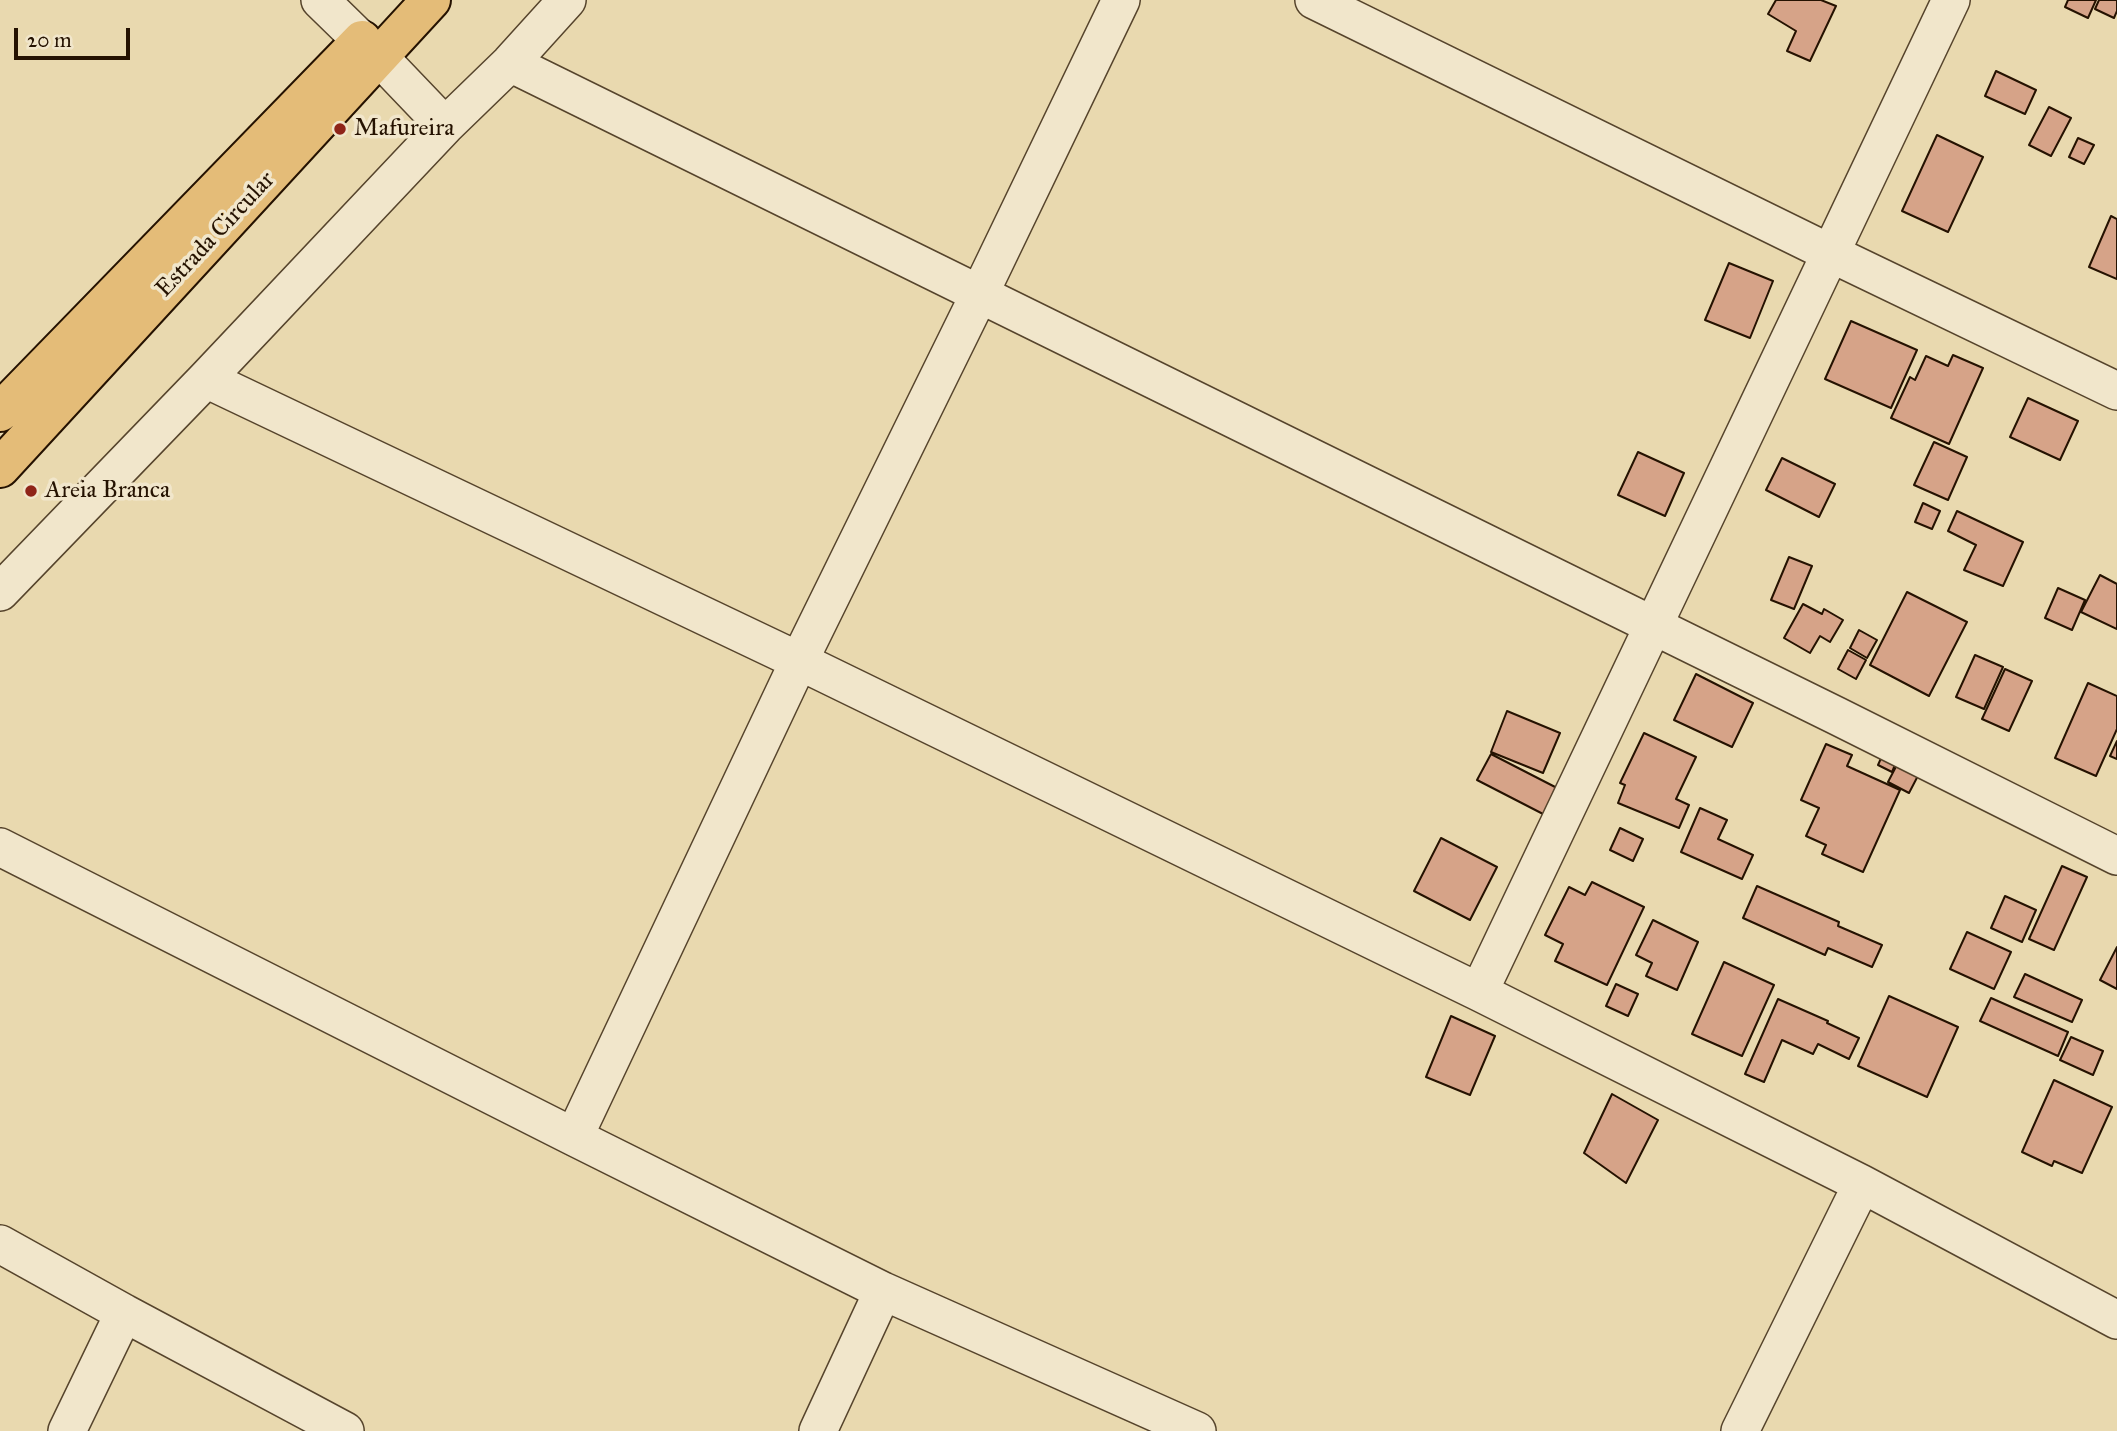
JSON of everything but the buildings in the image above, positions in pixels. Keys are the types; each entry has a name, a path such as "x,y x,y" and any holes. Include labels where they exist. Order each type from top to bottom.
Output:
{"main road":[{"name":"Estrada Circular","path":"0,468 370,49 397,0"},
{"name":"Estrada Circular","path":"0,412 370,49 431,0"}],"street":[{"path":"320,0 445,126"},
{"path":"0,592 445,126 510,63 567,0"},
{"path":"573,1138 799,661 1121,0"},
{"path":"1314,0 2117,391"},
{"path":"1479,992 1951,0"},
{"path":"510,63 2117,856"},
{"path":"206,379 799,661 1479,992 1862,1184 2117,1320"},
{"path":"0,848 573,1138 883,1291 1198,1431"},
{"path":"1740,1431 1862,1184"},
{"path":"0,1244 345,1431"},
{"path":"818,1431 883,1291"},
{"path":"67,1431 124,1313"}],"place":[{"name":"Mafureira","path":"340,129"},
{"name":"Areia Branca","path":"31,491"}]}
